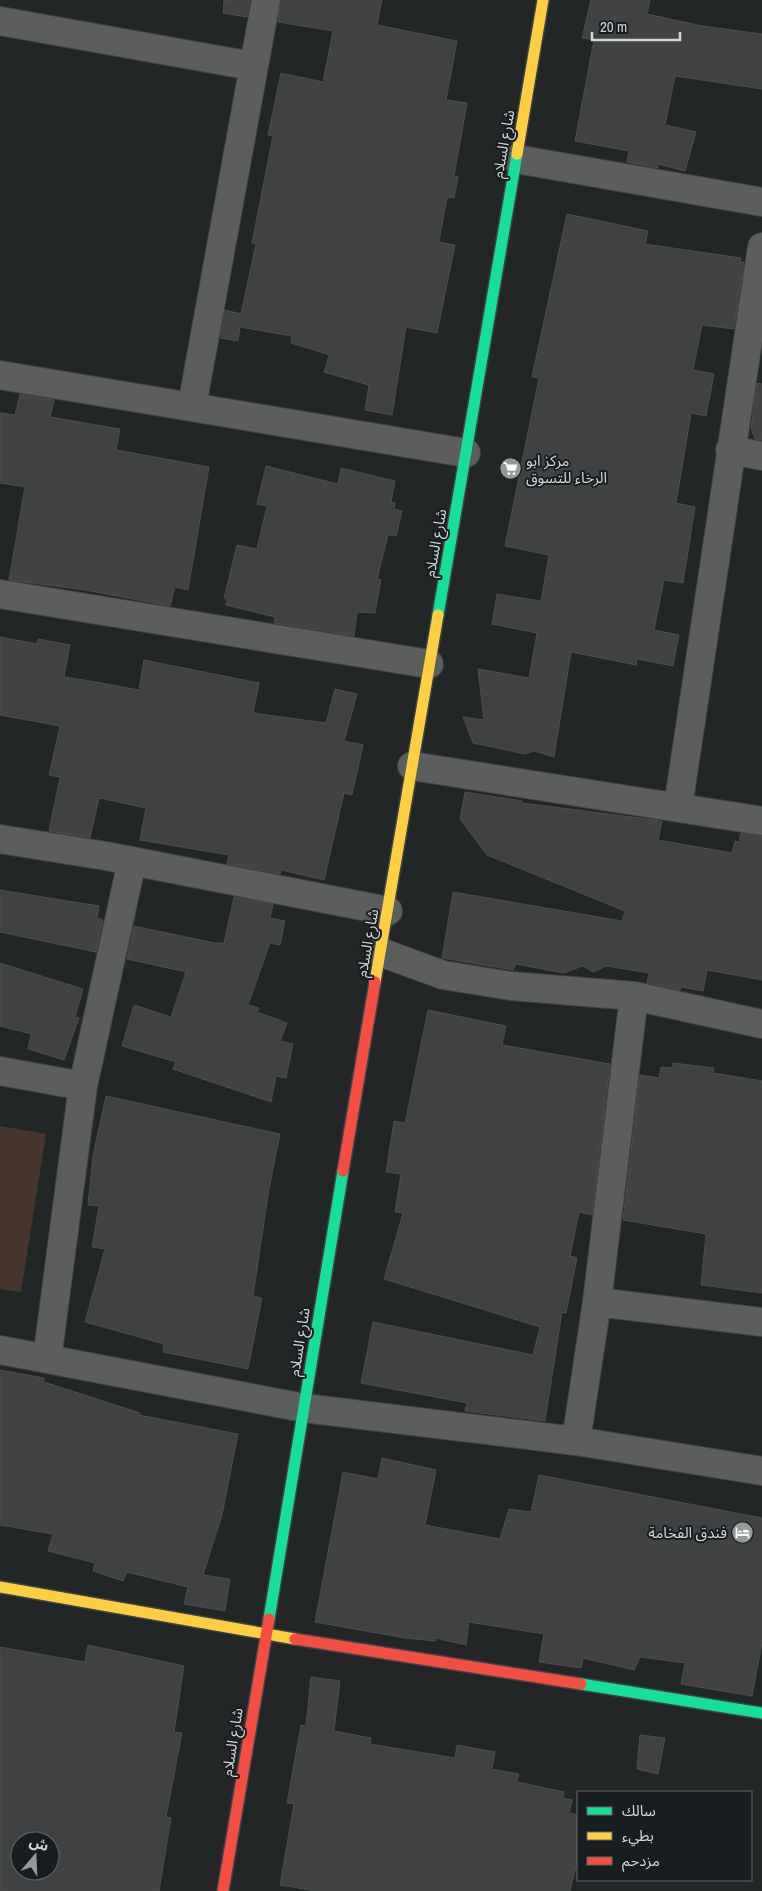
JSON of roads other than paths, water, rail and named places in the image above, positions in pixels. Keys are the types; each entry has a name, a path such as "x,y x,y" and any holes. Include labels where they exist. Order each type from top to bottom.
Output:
{"street":[{"path":"192,406 252,66 266,0"},
{"name":"شارع السلام","path":"223,1891 380,952 543,0"},
{"path":"0,21 252,66"},
{"path":"516,159 762,202"},
{"path":"678,807 730,450 762,247"},
{"path":"0,375 466,453"},
{"path":"730,450 762,456"},
{"path":"0,594 429,664"},
{"path":"412,766 762,821"},
{"path":"0,839 132,861 388,911"},
{"path":"47,1359 83,1086 132,861"},
{"path":"380,952 443,974 511,986 634,996 762,1024"},
{"path":"576,1441 597,1302 634,996"},
{"path":"0,1071 83,1086"},
{"path":"597,1302 762,1322"},
{"path":"0,1350 304,1408 576,1441 762,1471"},
{"path":"0,1587 265,1634 762,1713"}],"place":[{"name":"مركز ابو الرخاء للتسوق","path":"510,469"},
{"name":"فندق الفخامة","path":"743,1532"}]}
